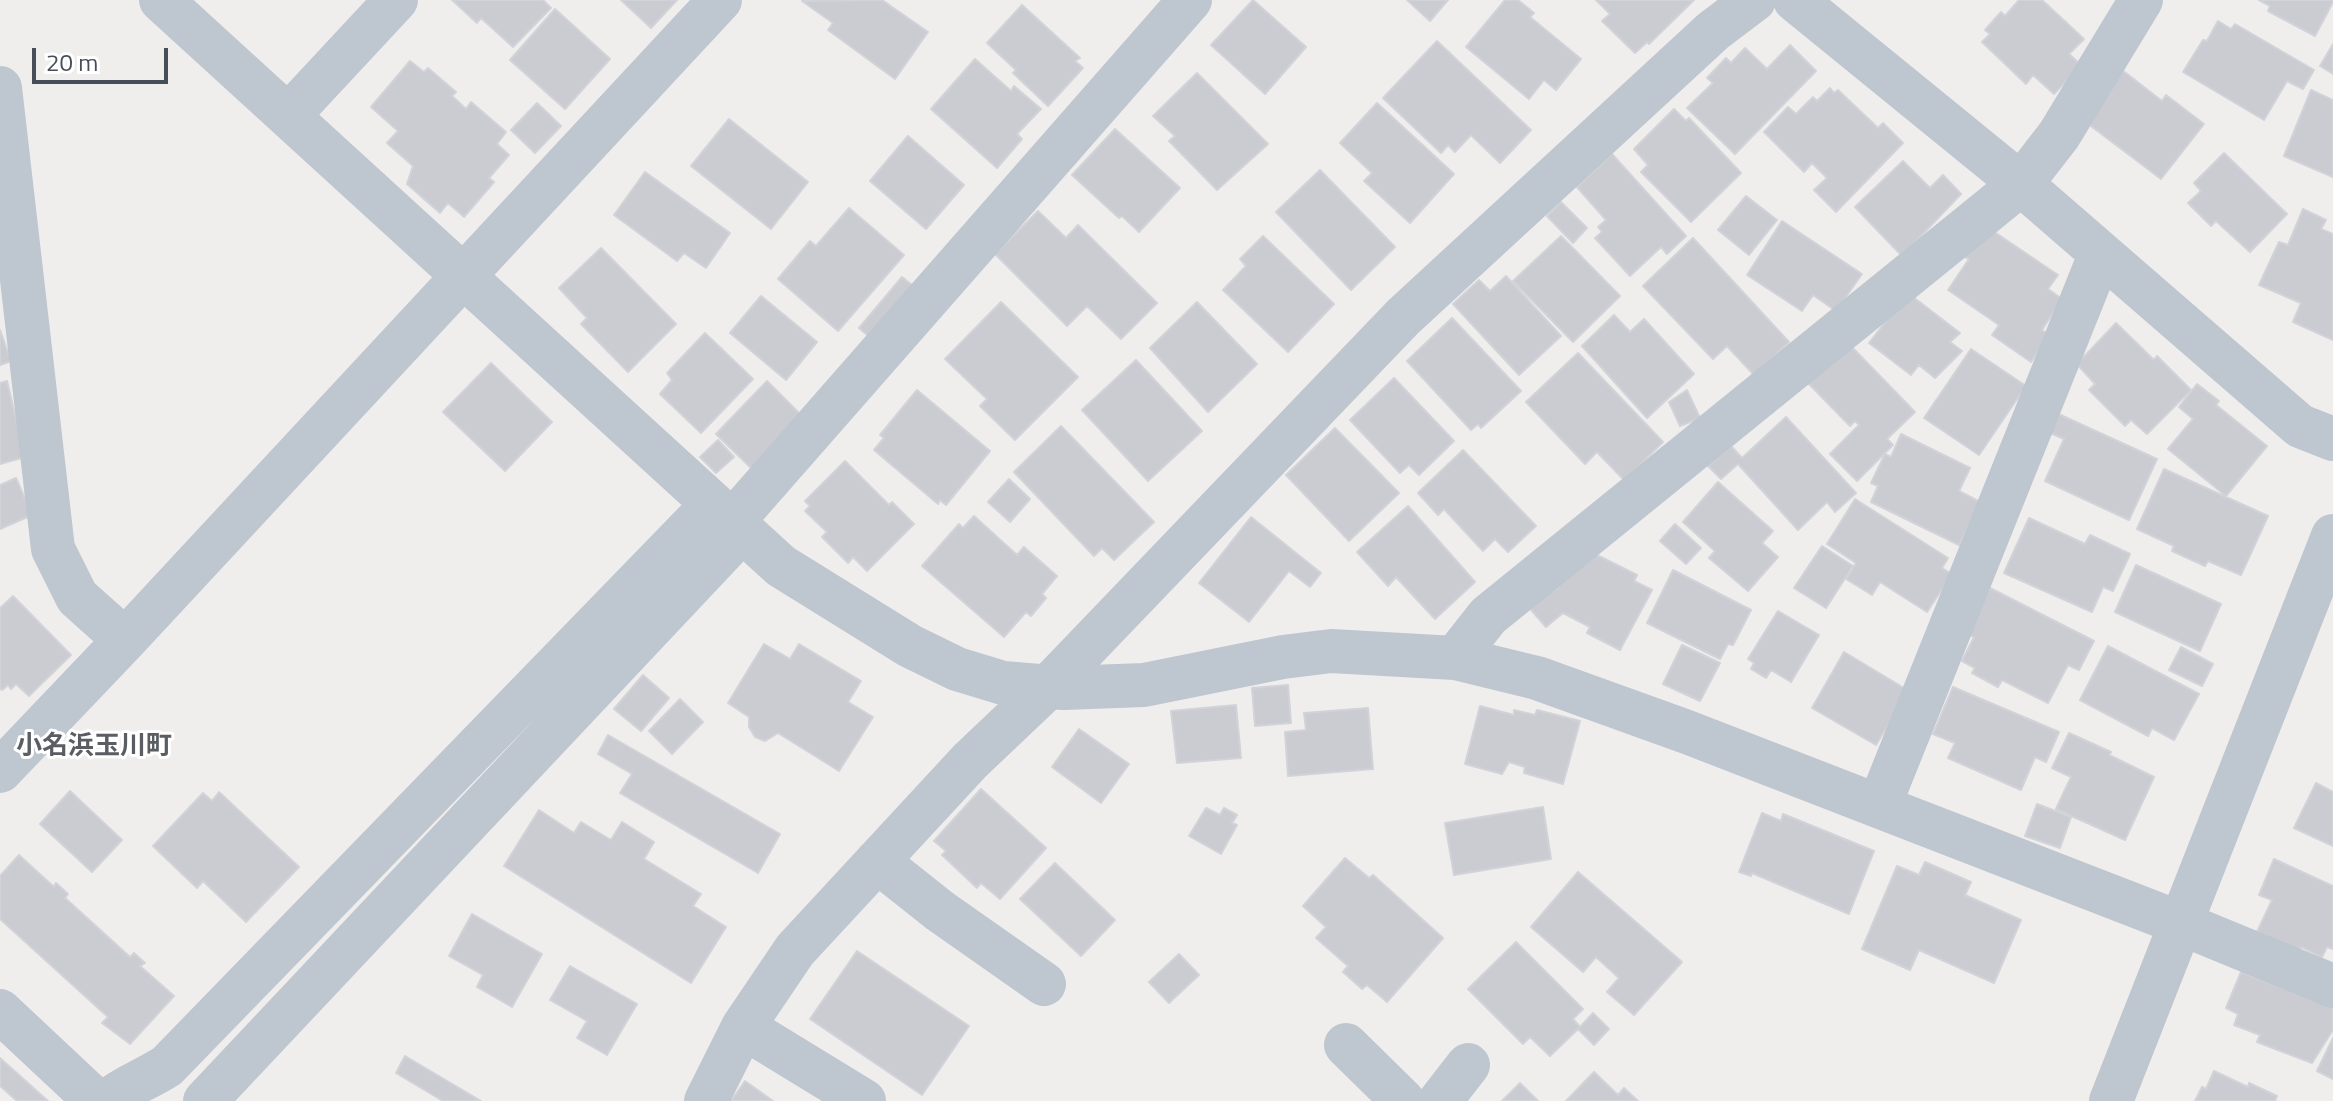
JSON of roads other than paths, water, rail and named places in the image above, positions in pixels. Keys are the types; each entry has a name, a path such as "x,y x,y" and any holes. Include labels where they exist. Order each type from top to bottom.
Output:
{"street":[{"path":"161,0 781,566 910,646 957,669 1003,683 1048,687 1144,685 1283,657 1331,651 1455,658 1537,678 1687,732 2180,923 2333,986"},
{"path":"288,116 396,0"},
{"path":"0,771 720,0"},
{"path":"205,1101 729,519 1190,0"},
{"path":"706,1101 743,1027 795,950 970,761 1048,687 1403,317 1713,31 1754,0"},
{"path":"1795,0 2021,184 2300,426 2333,439"},
{"path":"1455,658 1488,616 2021,184 2059,135 2141,0"},
{"path":"0,88 53,549 77,597 125,640"},
{"path":"1879,806 2100,255"},
{"path":"107,1101 126,1086 146,1080 167,1066 729,519"},
{"path":"2111,1101 2333,536"},
{"path":"877,861 940,911 1044,984"},
{"path":"0,1011 96,1101"},
{"path":"743,1027 864,1101"},
{"path":"1346,1045 1403,1101"},
{"path":"1440,1101 1468,1065"}],"district":[{"name":"小名浜玉川町","path":"94,748"}]}
